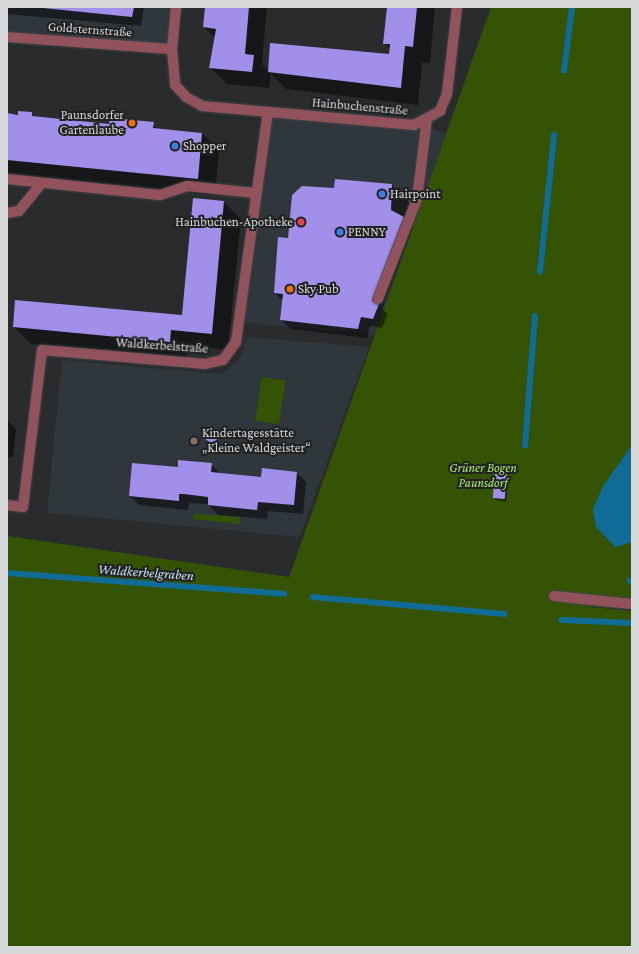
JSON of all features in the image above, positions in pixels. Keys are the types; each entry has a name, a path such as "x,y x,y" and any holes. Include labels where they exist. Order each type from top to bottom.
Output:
{"street":[{"path":"172,49 176,7"},
{"name":"Hainbuchenstraße","path":"172,49 175,85 186,97 202,106 414,125 440,111 447,94 457,7"},
{"name":"Goldsternstraße","path":"7,37 172,49"},
{"name":"Waldkerbelstraße","path":"7,505 23,506 42,350 205,364 223,360 236,342 268,112"},
{"path":"378,299 417,199 427,119"},
{"path":"7,179 160,195 187,186 256,193"},
{"path":"7,213 19,211 42,183"},
{"path":"554,596 632,604"}],"shaded area":[{"path":"7,7 175,7 172,49 7,35"},
{"path":"268,112 414,125 446,133 375,335 239,322"},
{"name":"Kindertagesstätte „Kleine Waldgeister“","path":"248,337 369,347 300,537 47,513 62,360 221,374 239,360"}],"green space":[{"name":"Grüner Bogen Paunsdorf","path":"491,7 632,7 632,609 579,606 632,611 632,947 7,947 7,536 289,577"},
{"path":"262,377 286,381 279,424 255,420"},
{"path":"194,514 240,517 239,524 193,519"}],"water":[{"path":"632,445 632,542 615,547 596,527 593,510 603,486"}],"building":[{"path":"33,7 134,7 132,17"},
{"path":"205,7 249,7 245,54 254,55 252,72 209,68 216,29 203,27"},
{"path":"387,7 417,7 413,47 405,46 401,88 268,72 270,43 389,54 390,44 383,44"},
{"path":"18,111 32,112 32,116 109,124 110,118 154,122 153,128 202,133 198,179 7,160 7,113 18,115"},
{"path":"335,179 392,184 391,210 404,217 372,301 379,304 373,319 361,317 358,329 280,320 283,294 274,293 278,237 288,238 292,195 302,186 334,188"},
{"path":"193,198 224,201 212,334 171,330 170,342 13,327 15,300 182,315"},
{"path":"208,431 217,439 213,444 202,437"},
{"path":"178,460 212,463 211,472 261,477 262,468 297,472 294,505 258,502 257,510 208,505 208,497 184,494 179,494 179,501 129,496 132,463 178,467"},
{"path":"495,472 507,473 505,499 493,498"}],"waterway":[{"path":"564,71 572,7"},
{"path":"540,272 554,136"},
{"path":"525,446 535,316"},
{"name":"Waldkerbelgraben","path":"7,573 284,594"},
{"name":"Waldkerbelgraben","path":"313,597 504,614"},
{"name":"Waldkerbelgraben","path":"562,620 632,623"}],"place":[{"name":"Paunsdorfer Gartenlaube","path":"132,123"},
{"name":"Shopper","path":"175,146"},
{"name":"Hairpoint","path":"382,194"},
{"name":"Hainbuchen-Apotheke","path":"301,222"},
{"name":"PENNY","path":"340,232"},
{"name":"Sky Pub","path":"290,289"},
{"name":"Kindertagesstätte „Kleine Waldgeister“","path":"194,441"}]}
